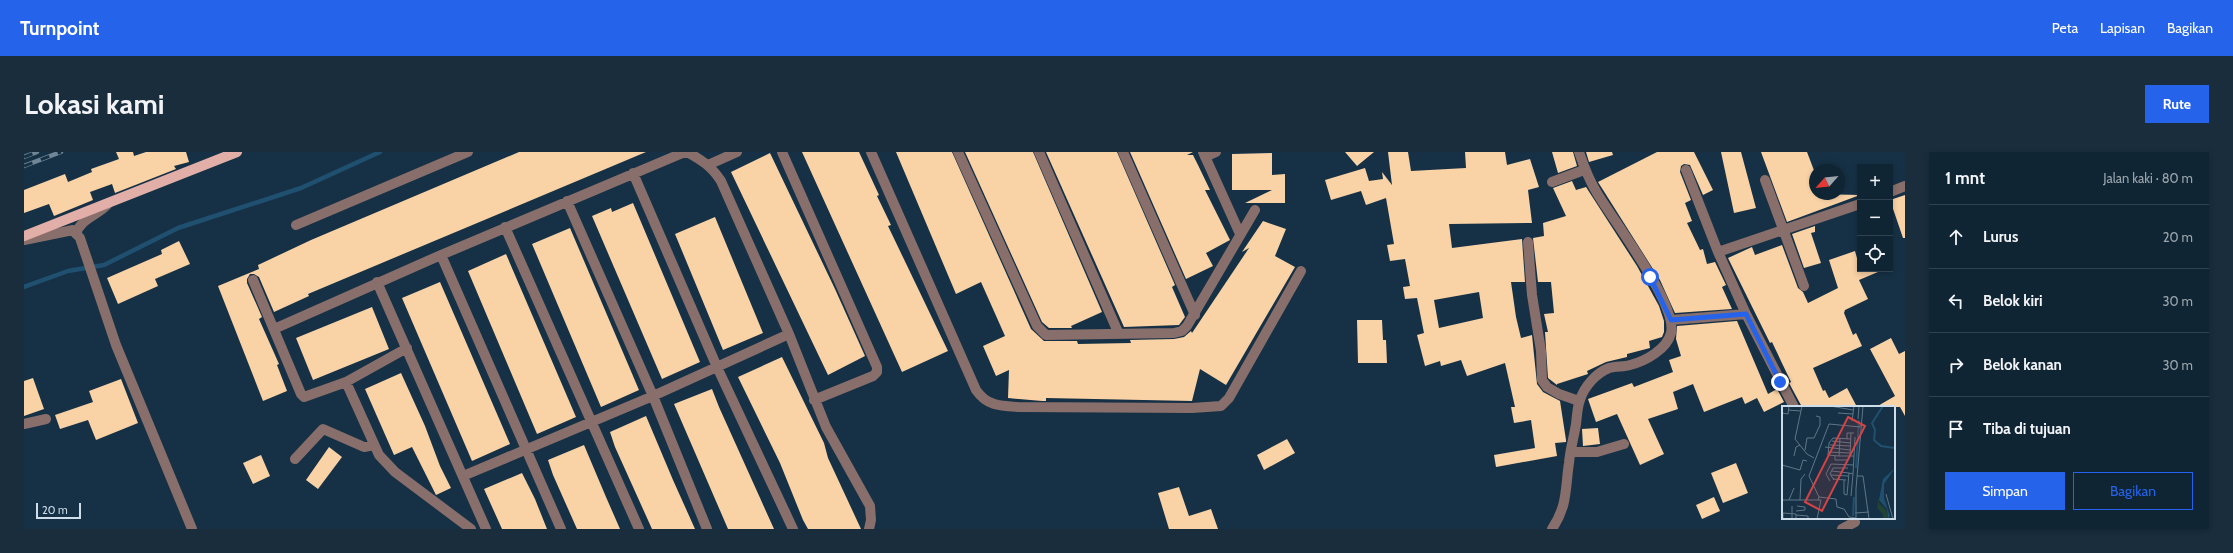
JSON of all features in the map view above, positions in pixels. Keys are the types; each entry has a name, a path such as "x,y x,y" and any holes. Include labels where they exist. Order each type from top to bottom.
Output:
{"main road":[{"path":"24,236 107,205 237,152"}],"street":[{"path":"296,225 468,152"},
{"path":"274,328 505,227 686,152 708,165 721,181 789,334 826,427 870,506 871,520 869,529"},
{"path":"708,165 737,152"},
{"path":"782,152 878,370 873,376 814,400"},
{"path":"871,152 976,390 985,401 991,404 1018,407 1192,408 1221,406 1229,398 1301,272"},
{"path":"958,152 1037,326 1041,332 1052,336 1118,332 1174,333 1182,331 1195,315 1255,210"},
{"path":"1039,152 1118,332"},
{"path":"1122,152 1195,315"},
{"path":"1216,152 1204,154 1240,234"},
{"path":"1552,529 1565,502 1579,401 1588,384 1596,376 1608,368 1640,362 1665,346 1672,330 1671,320 1663,301 1632,244 1598,195 1584,170 1579,152"},
{"path":"1552,182 1584,170"},
{"path":"1686,170 1718,252 1746,314 1793,406"},
{"path":"633,173 717,367 793,529"},
{"path":"1765,180 1804,286"},
{"path":"1893,191 1905,186"},
{"path":"567,201 653,396 707,529"},
{"path":"78,236 78,228 85,220 100,212 107,205"},
{"path":"1718,252 1857,205"},
{"path":"505,227 592,420 639,529"},
{"path":"24,240 64,230 74,230 78,236 95,279 116,345 192,529"},
{"path":"1528,242 1532,295 1541,351 1542,380 1547,386 1559,394 1579,401"},
{"path":"441,255 561,529"},
{"path":"253,280 301,394 304,397 346,382 407,348"},
{"path":"377,282 486,529"},
{"path":"1671,320 1746,314"},
{"path":"463,476 592,420 653,396 789,334"},
{"path":"346,382 379,455 395,472 471,529"},
{"path":"24,424 46,418"},
{"path":"295,458 323,429 364,447 374,445"},
{"path":"1571,452 1597,452 1624,444"},
{"path":"1842,529 1855,523"}],"building":[{"path":"116,152 133,152 134,156 146,152 186,152 189,162 174,166 176,169 115,193 112,184 90,192 93,200 54,216 49,204 24,213 24,190 65,174 68,182 92,172 91,169 119,159"},
{"path":"519,152 646,152 308,294 309,296 274,312 259,277 254,274 250,274 247,279 247,283 262,317 259,319 279,364 277,365 287,391 263,401 218,286 259,269 258,265 311,240"},
{"path":"802,152 859,152 891,225 888,226 948,351 902,372"},
{"path":"896,152 952,152 1031,329 1044,341 1077,341 1078,344 1131,343 1130,340 1174,339 1184,337 1191,331 1192,333 1249,248 1242,252 1263,221 1286,229 1275,256 1295,267 1226,385 1200,369 1192,401 1046,398 1046,401 1042,401 1008,398 1009,370 996,376 983,346 1005,336 981,282 956,294"},
{"path":"965,152 1033,152 1102,312 1071,326 1072,328 1049,328 1042,322"},
{"path":"1046,152 1117,152 1175,285 1172,287 1185,317 1179,325 1124,327"},
{"path":"1130,152 1193,152 1187,155 1193,155 1210,190 1205,190 1230,240 1206,253 1213,266 1186,279"},
{"path":"1345,152 1374,152 1357,166"},
{"path":"1388,152 1408,152 1411,171 1466,168 1465,152 1505,152 1507,165 1530,159 1539,187 1528,190 1532,223 1449,224 1452,248 1522,239 1525,282 1511,282 1516,317 1521,338 1532,335 1537,384 1543,392 1560,401 1566,442 1555,443 1557,456 1496,467 1494,455 1535,448 1531,420 1514,423 1511,407 1515,407 1505,363 1467,376 1461,360 1441,366 1440,361 1425,366 1417,335 1424,333 1417,298 1405,299 1403,287 1410,286 1405,259 1390,261 1387,245 1394,244 1386,198 1366,205 1361,191 1331,200 1325,180 1365,168 1369,181 1383,179 1382,172 1392,185","holes":["1479,292 1483,318 1439,328 1434,300"]},
{"path":"1552,152 1573,152 1577,166 1558,173"},
{"path":"1586,152 1612,152 1613,155 1589,162"},
{"path":"1657,152 1694,152 1713,190 1703,195 1690,165 1684,164 1681,166 1680,172 1691,200 1685,203 1692,221 1687,223 1700,250 1703,249 1707,264 1715,262 1726,285 1722,287 1732,309 1675,313 1660,280 1598,182"},
{"path":"1721,152 1741,152 1756,208 1734,213"},
{"path":"1761,152 1807,152 1812,164 1809,164 1809,200 1845,200 1845,195 1857,195 1857,196 1787,222"},
{"path":"770,153 835,289 865,356 828,375 731,172"},
{"path":"1272,153 1272,175 1285,174 1285,203 1245,203 1272,190 1232,190 1232,154"},
{"path":"1572,181 1576,190 1586,187 1637,266 1659,306 1664,321 1664,332 1662,337 1649,341 1650,348 1627,354 1627,357 1606,362 1587,371 1588,374 1557,385 1548,378 1545,332 1548,332 1544,314 1554,313 1551,282 1538,282 1533,238 1544,236 1543,223 1566,216 1553,188"},
{"path":"1905,195 1905,238 1903,238 1893,209 1893,199"},
{"path":"633,203 700,362 662,379 592,216 611,208 612,212"},
{"path":"715,217 763,333 723,350 675,234"},
{"path":"1815,226 1815,232 1811,233 1821,263 1804,268 1792,234"},
{"path":"570,228 639,390 601,407 532,244"},
{"path":"179,241 190,264 155,279 158,286 118,304 107,278 162,254 161,250"},
{"path":"1782,245 1798,288 1803,292 1808,303 1838,288 1829,260 1855,251 1857,258 1857,272 1878,272 1859,280 1868,299 1845,310 1844,313 1853,335 1856,333 1862,346 1813,368 1823,391 1825,390 1829,398 1847,388 1856,406 1801,406 1789,383 1791,382 1772,342 1770,343 1728,258 1752,247 1755,255"},
{"path":"506,254 576,417 537,434 468,271"},
{"path":"440,282 510,444 472,461 402,298"},
{"path":"372,307 389,349 313,380 296,338"},
{"path":"1357,320 1382,320 1383,340 1386,340 1387,363 1358,363"},
{"path":"1737,321 1768,394 1777,389 1784,402 1764,412 1757,398 1745,404 1742,397 1704,412 1693,384 1673,392 1678,409 1648,419 1664,454 1640,465 1617,414 1596,422 1588,399 1632,383 1634,387 1673,372 1669,360 1681,356 1676,339 1677,326"},
{"path":"1891,338 1899,354 1905,351 1905,416 1900,407 1878,406 1895,396 1870,349"},
{"path":"782,357 824,443 828,458 861,529 808,529 803,520 780,463 738,377"},
{"path":"401,373 425,426 440,466 451,488 436,495 412,447 394,455 365,389"},
{"path":"33,378 44,409 24,416 24,381"},
{"path":"121,379 138,423 96,440 88,420 60,429 55,415 93,402 89,391"},
{"path":"712,389 774,529 728,529 674,404"},
{"path":"646,416 695,529 652,529 615,447 610,432"},
{"path":"1598,428 1600,444 1583,446 1582,429"},
{"path":"1287,439 1295,453 1264,470 1257,455"},
{"path":"584,445 620,529 577,529 553,475 548,460"},
{"path":"329,447 342,457 318,489 306,480"},
{"path":"261,455 270,476 253,484 243,463"},
{"path":"1736,463 1748,493 1723,503 1711,473"},
{"path":"522,473 535,499 547,529 502,529 484,489"},
{"path":"1179,487 1189,516 1211,509 1218,529 1169,529 1158,493"},
{"path":"1714,497 1720,511 1702,519 1696,505"}],"waterway":[{"path":"24,287 68,271 104,265 178,228 301,188 380,152"}],"railway":[{"path":"24,157 37,152"},
{"path":"24,166 61,152"}],"route":[{"path":"1650,277 1666,306 1671,320 1746,314 1780,382"}]}
